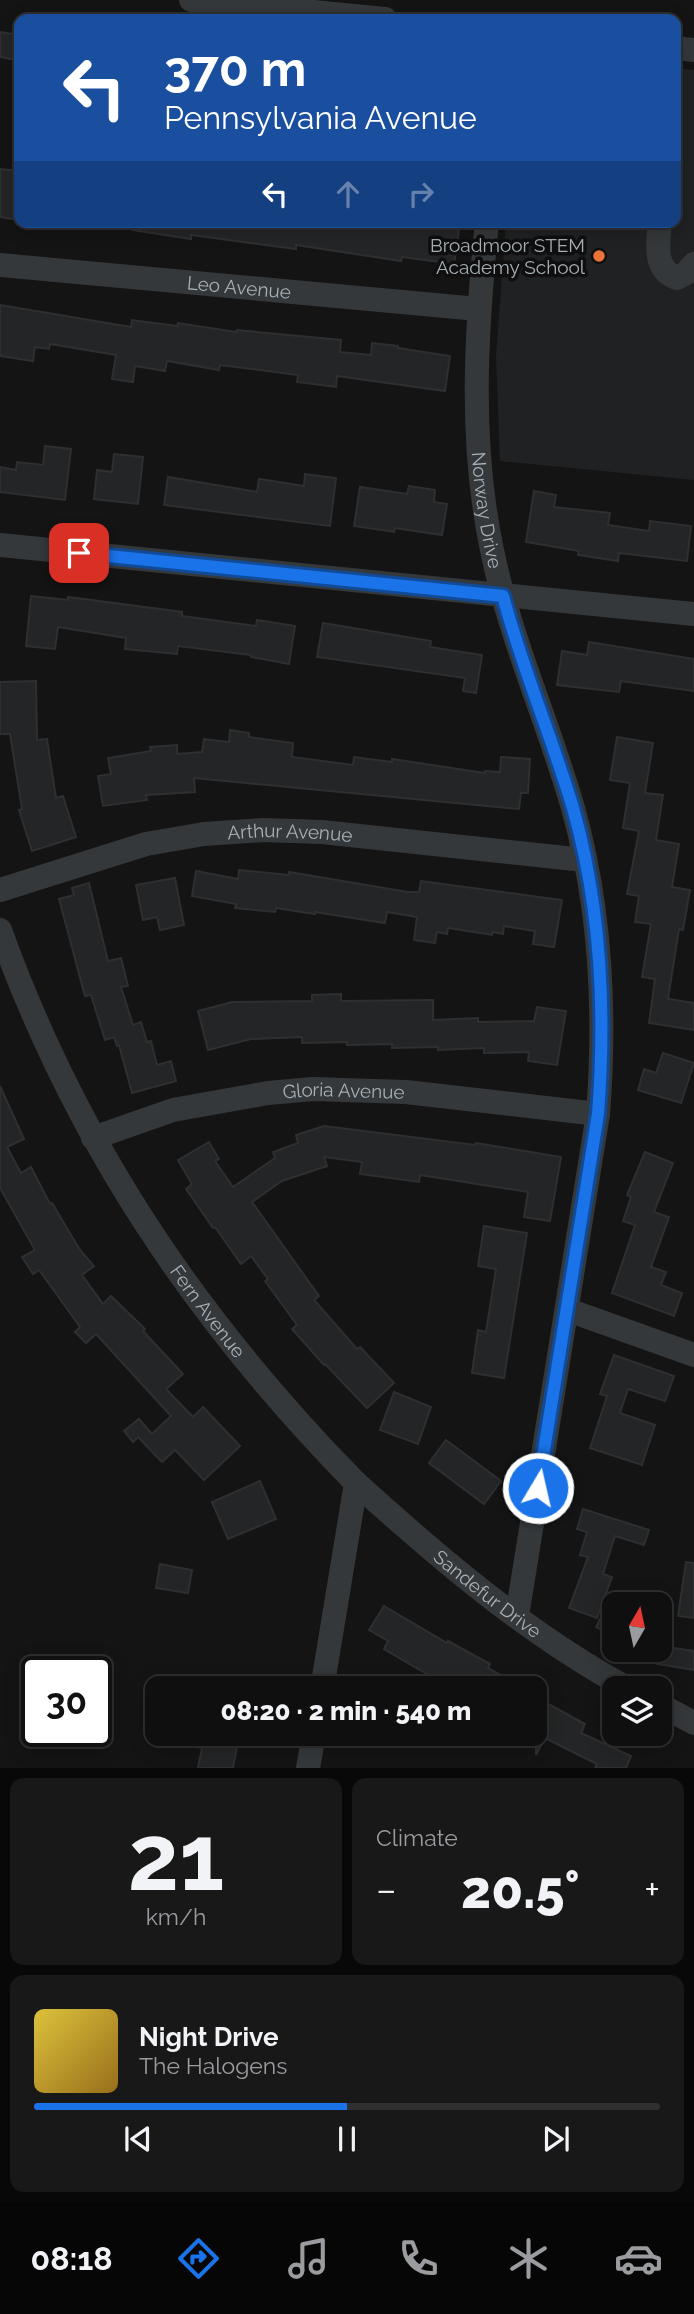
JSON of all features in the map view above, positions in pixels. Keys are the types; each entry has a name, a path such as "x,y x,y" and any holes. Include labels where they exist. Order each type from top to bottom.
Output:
{"street":[{"path":"191,0 334,14"},
{"name":"Norway Drive","path":"486,228 478,309 478,430 485,508 503,596 565,784 584,860 596,926 602,997 602,1067 598,1114 517,1616"},
{"path":"660,228 660,264 667,275 688,277"},
{"name":"Leo Avenue","path":"0,265 478,309"},
{"path":"0,545 694,614"},
{"name":"Arthur Avenue","path":"0,890 146,844 204,834 263,830 322,832 584,860"},
{"name":"Fern Avenue","path":"0,930 54,1061 93,1138 130,1202 187,1285 258,1376 308,1434 356,1483"},
{"name":"Gloria Avenue","path":"93,1138 173,1110 268,1093 313,1089 406,1092 598,1114"},
{"path":"568,1310 694,1355"},
{"path":"324,1676 356,1483"},
{"name":"Sandefur Drive","path":"356,1483 414,1535 517,1616 607,1676"},
{"path":"672,1711 694,1723"},
{"path":"308,1768 312,1746"}],"shaded area":[{"name":"Broadmoor STEM Academy School","path":"681,69 694,70 694,480 500,461 496,356 506,228 681,228"}],"building":[{"path":"0,32 14,34 14,60 0,57"},
{"path":"0,169 14,170 14,219 0,217"},
{"path":"459,228 454,264 402,257 401,261 296,245 296,249 191,235 191,239 132,230"},
{"path":"0,305 131,327 132,320 341,340 340,352 371,355 372,343 450,356 445,391 337,376 336,387 297,382 298,375 220,365 219,370 167,361 165,371 135,366 133,382 112,379 116,355 50,344 49,349 35,347 33,361 0,356"},
{"path":"45,446 71,449 65,500 0,492 0,467 16,470 17,462 43,465"},
{"path":"114,454 143,457 138,504 94,499 97,470 112,472"},
{"path":"305,474 336,478 330,526 164,505 168,477 257,492 259,479 304,486"},
{"path":"409,486 435,490 434,502 447,504 442,535 395,528 394,532 354,526 360,487 407,494"},
{"path":"534,491 556,495 554,507 610,513 608,525 649,531 650,521 691,526 687,561 619,553 618,561 578,555 579,551 526,542"},
{"path":"31,596 68,600 68,597 182,612 182,616 256,626 257,620 295,626 289,664 251,655 178,646 177,654 125,649 126,638 58,627 55,649 26,646"},
{"path":"323,623 431,641 430,647 482,655 476,693 463,691 465,678 317,657"},
{"path":"589,642 694,659 694,691 621,681 619,692 557,685 562,651 587,655"},
{"path":"36,681 37,740 47,739 56,798 63,796 76,837 32,851 19,810 22,809 10,734 0,734 0,682"},
{"path":"230,730 249,733 249,737 293,743 292,757 353,765 354,757 392,762 392,759 485,773 500,772 501,757 530,759 528,793 521,793 519,809 194,778 195,792 146,795 147,800 103,806 98,776 111,774 108,758 151,751 150,747 177,745 177,754 202,752 204,739 229,742"},
{"path":"617,737 653,743 645,793 663,795 656,840 679,844 672,887 690,890 683,930 679,929 668,999 694,1003 694,1030 649,1023 655,979 642,977 651,924 635,922 639,896 627,894 639,831 623,828 630,783 610,780"},
{"path":"239,870 289,875 289,872 408,892 419,892 421,881 562,900 554,947 533,944 535,931 504,926 503,934 493,932 492,935 448,928 447,934 437,932 435,943 414,940 417,917 387,912 385,923 276,908 275,912 235,908 236,904 192,896 196,871 238,879"},
{"path":"175,878 184,925 160,930 157,917 143,920 136,885"},
{"path":"89,883 108,961 121,958 128,986 121,987 133,1025 141,1022 147,1042 151,1041 157,1065 171,1061 176,1081 132,1093 119,1045 117,1046 114,1037 105,1040 91,995 85,996 59,899 74,895 72,888"},
{"path":"341,994 341,1001 433,1000 433,1020 478,1018 478,1022 534,1021 537,1007 566,1011 557,1065 528,1061 529,1052 484,1053 484,1048 392,1048 392,1044 347,1045 347,1042 302,1043 302,1037 251,1039 208,1050 198,1011 232,1002 312,1001 312,995"},
{"path":"663,1053 694,1063 681,1103 638,1090 644,1069 656,1073"},
{"path":"0,1086 24,1139 7,1147 21,1173 31,1167 50,1204 52,1203 80,1250 94,1266 82,1275 103,1304 111,1296 145,1329 143,1331 183,1374 166,1389 193,1417 203,1407 240,1446 204,1480 175,1450 162,1462 138,1437 133,1442 124,1431 139,1419 152,1434 171,1416 96,1334 86,1343 75,1332 80,1327 39,1270 33,1274 22,1257 35,1250 0,1188"},
{"path":"324,1126 476,1143 561,1157 550,1221 524,1217 528,1192 420,1175 419,1182 360,1174 362,1162 324,1157 327,1166 282,1181 252,1202 319,1296 314,1300 357,1349 360,1347 394,1383 367,1408 292,1329 297,1325 265,1281 268,1279 251,1256 241,1264 215,1227 213,1228 186,1189 192,1184 178,1160 209,1142 219,1159 215,1161 233,1187 275,1158 273,1152 298,1143 296,1135"},
{"path":"645,1152 673,1163 654,1212 669,1217 651,1267 666,1272 661,1285 682,1293 674,1316 612,1293 635,1225 623,1221 631,1197 627,1195"},
{"path":"484,1226 527,1233 504,1378 472,1373 478,1330 486,1332 496,1269 478,1266"},
{"path":"614,1355 674,1376 665,1401 628,1389 620,1413 655,1425 642,1465 590,1448 607,1396 600,1394"},
{"path":"394,1392 431,1407 418,1444 380,1430"},
{"path":"446,1440 501,1481 484,1504 429,1463"},
{"path":"260,1481 276,1519 228,1539 212,1502"},
{"path":"583,1509 649,1530 644,1545 615,1536 603,1574 612,1577 607,1592 602,1592 602,1604 597,1618 569,1608 588,1557 580,1555 587,1532 577,1529"},
{"path":"686,1562 694,1563 694,1618 678,1616"},
{"path":"160,1564 192,1570 188,1593 156,1588"},
{"path":"384,1606 447,1643 448,1641 490,1664 488,1668 502,1676 431,1676 384,1649 388,1641 369,1630"},
{"path":"602,1615 602,1630 596,1627"},
{"path":"672,1648 694,1651 694,1670 657,1664 672,1662"},
{"path":"547,1703 585,1724 581,1733 602,1743 602,1746 609,1746 631,1756 626,1768 595,1768 597,1764 547,1739"},
{"path":"188,1746 237,1746 233,1768 198,1768 202,1748"}],"place":[{"name":"Broadmoor STEM Academy School","path":"599,256"}],"route":[{"path":"79,553 503,596 573,810 596,926 602,997 602,1067 598,1114 538,1488"}]}
